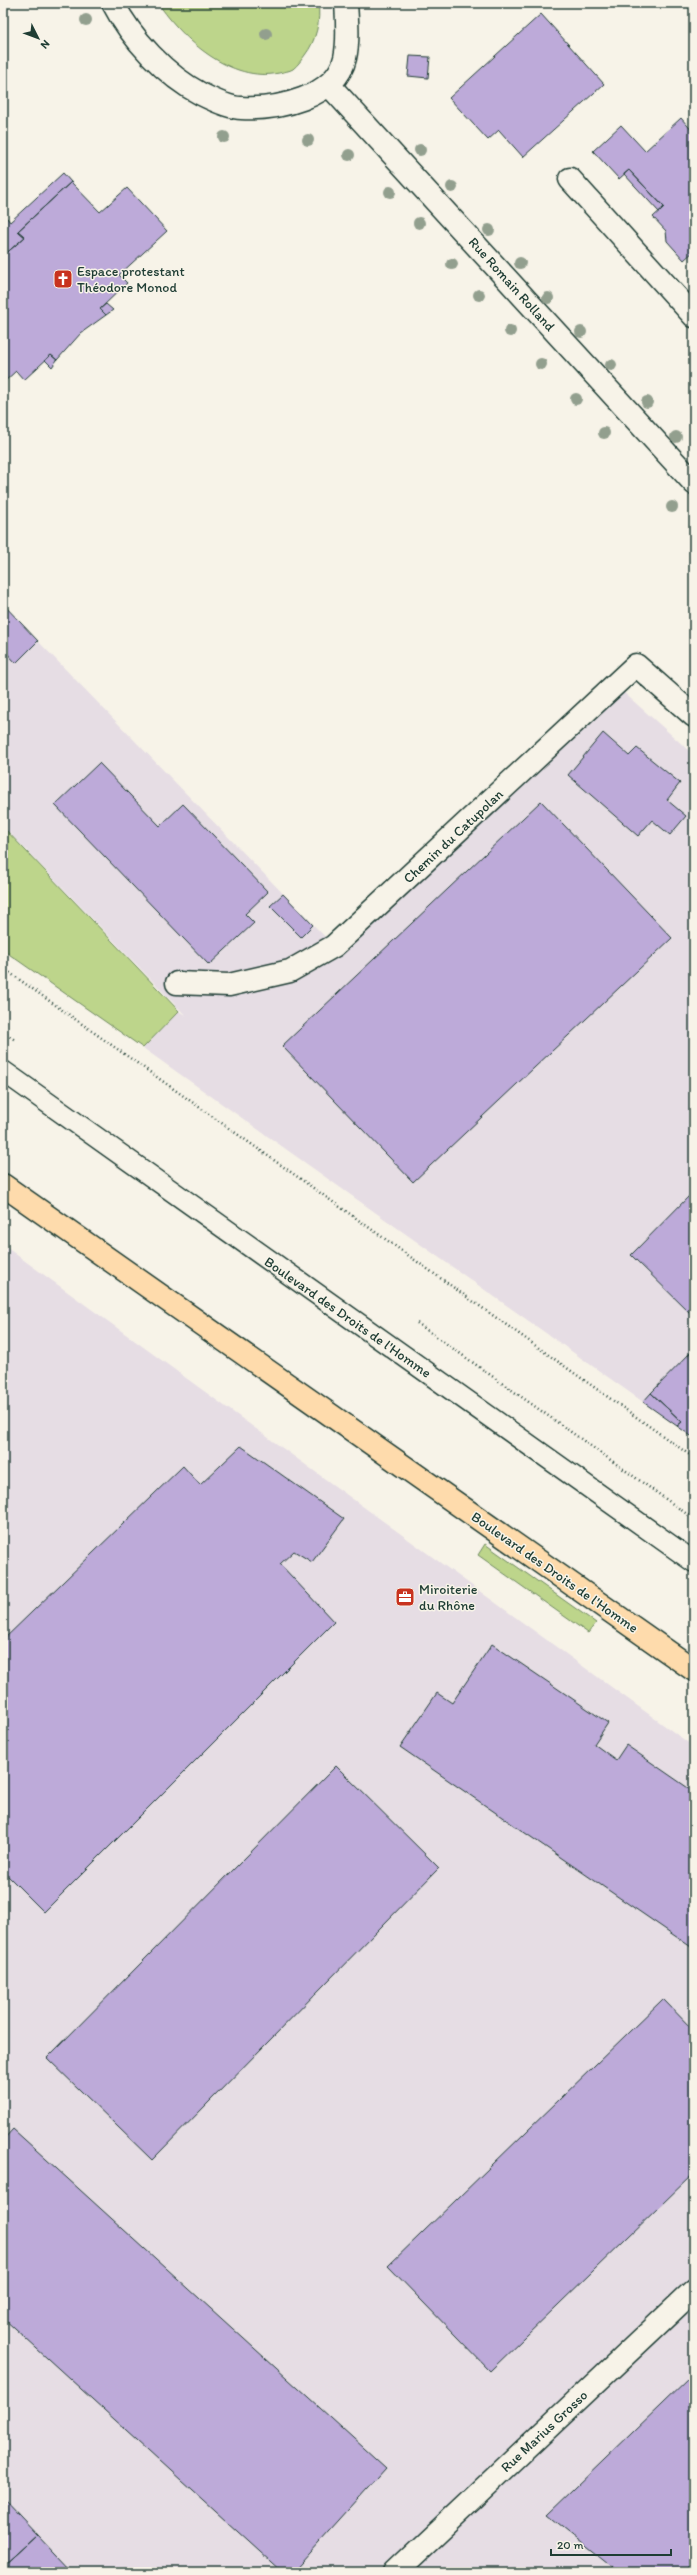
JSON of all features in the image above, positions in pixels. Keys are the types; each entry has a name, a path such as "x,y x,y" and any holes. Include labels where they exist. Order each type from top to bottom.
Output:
{"main road":[{"name":"Boulevard des Droits de l'Homme","path":"3,1185 694,1670"}],"street":[{"path":"114,3 120,15 175,78 201,94 240,108 294,104 329,85 345,59 347,24 346,3"},
{"name":"Rue Romain Rolland","path":"329,85 694,483"},
{"path":"570,179 694,316"},
{"name":"Chemin du Catupolan","path":"177,983 229,985 282,973 290,971 334,946 636,665 694,716"},
{"name":"Rue Marius Grosso","path":"395,2572 694,2290"}],"lane":[{"name":"Boulevard des Droits de l'Homme","path":"3,1071 694,1562"}],"path":[{"path":"3,968 694,1458"}],"shaded area":[{"path":"3,605 334,946 622,691 694,755 694,1438 143,1048 179,1011 186,1016 3,826"},
{"path":"3,1245 694,1747 694,2572 3,2572"}],"green space":[{"path":"158,3 318,3 319,16 315,37 305,55 293,69 279,73 261,74 243,71 226,65 210,56 181,31"},
{"path":"3,827 179,1011 143,1048 3,950"},
{"path":"485,1544 596,1623 588,1633 478,1555"}],"building":[{"path":"541,14 604,84 523,157 499,130 488,140 449,98"},
{"path":"410,56 430,57 428,78 408,76"},
{"path":"681,118 694,133 694,251 684,260 667,241 666,231 653,217 664,207 629,170 619,179 593,151 621,125 645,151"},
{"path":"629,170 664,207 659,212 624,174"},
{"path":"63,173 71,182 18,231 25,237 3,256 3,222 7,218 10,222"},
{"name":"Espace protestant Théodore Monod","path":"71,182 100,212 127,188 167,231 119,275 127,283 100,309 106,315 81,333 57,360 51,355 24,380 16,371 3,383 3,256 25,237 18,231"},
{"path":"106,304 113,310 106,315 100,309"},
{"path":"51,355 57,360 52,367 45,360"},
{"path":"3,604 38,641 16,663 3,649"},
{"path":"603,733 629,756 637,748 680,783 667,800 686,816 670,835 652,820 638,836 568,775"},
{"path":"99,763 160,826 183,804 268,892 245,914 254,923 209,965 55,805"},
{"path":"541,801 672,938 413,1182 282,1046"},
{"path":"283,894 313,925 301,937 270,906"},
{"path":"694,1191 694,1317 631,1255"},
{"path":"694,1349 694,1438 677,1426 682,1422 651,1393"},
{"path":"651,1393 682,1422 677,1426 643,1402"},
{"path":"241,1446 344,1519 312,1562 294,1551 280,1564 334,1622 44,1912 3,1871 3,1640 183,1466 200,1485"},
{"path":"492,1644 608,1723 594,1744 616,1760 626,1745 694,1792 694,1949 400,1747 437,1693 452,1703"},
{"path":"336,1766 439,1868 152,2160 47,2058"},
{"path":"663,1999 694,2031 694,2173 490,2371 388,2266"},
{"path":"13,2129 386,2468 292,2572 282,2572 3,2318 3,2140"},
{"path":"690,2377 694,2382 694,2572 618,2572 547,2515"},
{"path":"3,2499 37,2535 3,2566"},
{"path":"37,2535 72,2572 3,2572 3,2566"}],"place":[{"name":"Espace protestant Théodore Monod","path":"63,279"},
{"name":"Miroiterie du Rhône","path":"405,1597"}]}
